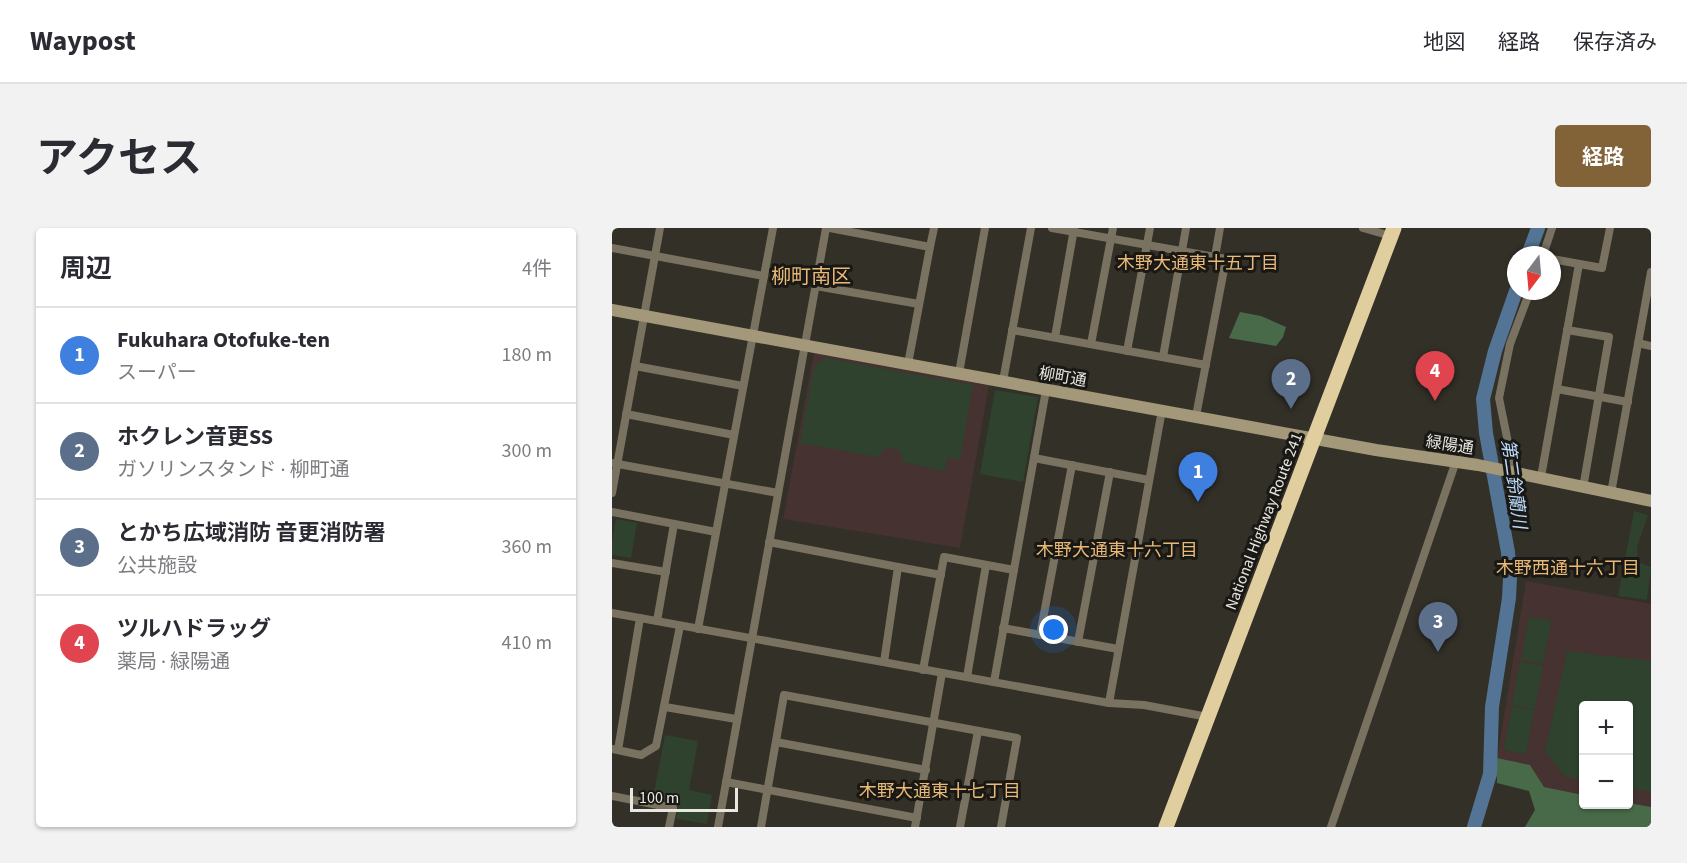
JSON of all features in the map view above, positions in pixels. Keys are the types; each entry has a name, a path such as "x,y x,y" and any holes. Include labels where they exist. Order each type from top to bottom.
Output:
{"highway":[{"name":"National Highway Route 241","path":"1166,827 1393,232"}],"street":[{"path":"612,493 615,463 660,228"},
{"path":"698,629 772,228"},
{"path":"718,827 736,719 828,228 930,247"},
{"path":"908,364 934,228"},
{"path":"959,373 985,228"},
{"path":"1003,381 1031,228"},
{"path":"1052,228 1074,230 1226,259 1196,416"},
{"path":"1091,344 1113,228"},
{"path":"1127,351 1150,228"},
{"path":"1163,357 1186,228"},
{"path":"1215,257 1220,228"},
{"path":"1363,228 1393,232"},
{"path":"1546,246 1552,228"},
{"path":"1561,261 1602,268 1610,228"},
{"path":"1055,337 1074,230"},
{"path":"612,248 764,276"},
{"path":"1541,477 1579,264"},
{"path":"1611,493 1649,296 1651,272"},
{"path":"816,286 919,304"},
{"path":"1511,471 1499,398 1510,344 1527,300"},
{"name":"柳町通","path":"612,310 1314,438"},
{"path":"1012,330 1206,365"},
{"path":"1567,330 1609,337 1583,488"},
{"path":"1638,344 1651,346"},
{"path":"635,366 743,386"},
{"path":"1557,389 1628,402"},
{"path":"993,682 1046,390"},
{"path":"1108,703 1162,410"},
{"path":"626,414 734,435"},
{"name":"緑陽通","path":"1314,438 1511,471 1651,501"},
{"path":"1034,458 1149,480"},
{"path":"1331,827 1456,461"},
{"path":"615,463 778,493"},
{"path":"1040,635 1072,465"},
{"path":"1078,642 1110,472"},
{"path":"612,512 716,532"},
{"path":"657,621 674,524"},
{"path":"769,542 941,575"},
{"path":"923,670 944,557 1014,570"},
{"path":"612,563 666,572"},
{"path":"967,677 986,565"},
{"path":"884,663 898,567"},
{"path":"612,613 1108,703 1144,705 1208,717"},
{"path":"640,618 615,749 641,755 656,746 680,626"},
{"path":"1003,628 1118,649"},
{"path":"726,782 916,822 942,673"},
{"path":"761,827 784,695 1017,738 1001,827"},
{"path":"665,707 736,719"},
{"path":"960,827 978,731"},
{"path":"776,742 926,770"},
{"path":"612,796 673,808 669,827"}],"shaded area":[{"path":"814,353 989,385 960,548 783,519"},
{"path":"1526,581 1651,604 1651,807 1633,804 1633,701 1579,701 1579,794 1544,787 1530,765 1497,758"}],"green space":[{"path":"1240,312 1261,316 1286,327 1283,337 1276,346 1229,338"},
{"path":"826,358 973,385 960,460 947,458 945,471 903,462 900,451 893,448 885,450 878,457 800,443 814,367"},
{"path":"995,390 1038,397 1023,482 980,474"},
{"path":"1634,511 1648,515 1637,547 1638,562 1651,567 1647,600 1618,596"},
{"path":"616,519 637,523 631,558 612,555"},
{"path":"1529,617 1551,621 1543,664 1521,660"},
{"path":"1567,651 1651,661 1651,792 1633,789 1633,701 1579,701 1579,779 1564,776 1545,751"},
{"path":"1520,662 1543,666 1535,709 1512,705"},
{"path":"1512,706 1534,710 1526,754 1504,750"},
{"path":"665,735 698,741 689,790 712,795 707,824 676,819 679,803 653,798"},
{"path":"1497,758 1530,765 1544,787 1579,794 1579,809 1633,809 1633,804 1651,807 1651,827 1525,827 1535,810 1529,791 1497,783"}],"waterway":[{"name":"第二鈴蘭川","path":"1531,246 1538,228"},
{"name":"第二鈴蘭川","path":"1474,827 1490,774 1492,707 1510,578 1508,552 1486,433 1483,399 1495,351 1513,300"}],"place":[{"name":"ツルハドラッグ","path":"1435,401"},
{"name":"ホクレン音更SS","path":"1291,409"},
{"name":"Fukuhara Otofuke-ten","path":"1198,502"},
{"name":"とかち広域消防 音更消防署","path":"1438,652"}],"district":[{"name":"木野大通東十五丁目","path":"1198,263"},
{"name":"柳町南区","path":"811,276"},
{"name":"木野大通東十六丁目","path":"1117,550"},
{"name":"木野西通十六丁目","path":"1568,568"},
{"name":"木野大通東十七丁目","path":"940,791"}]}
